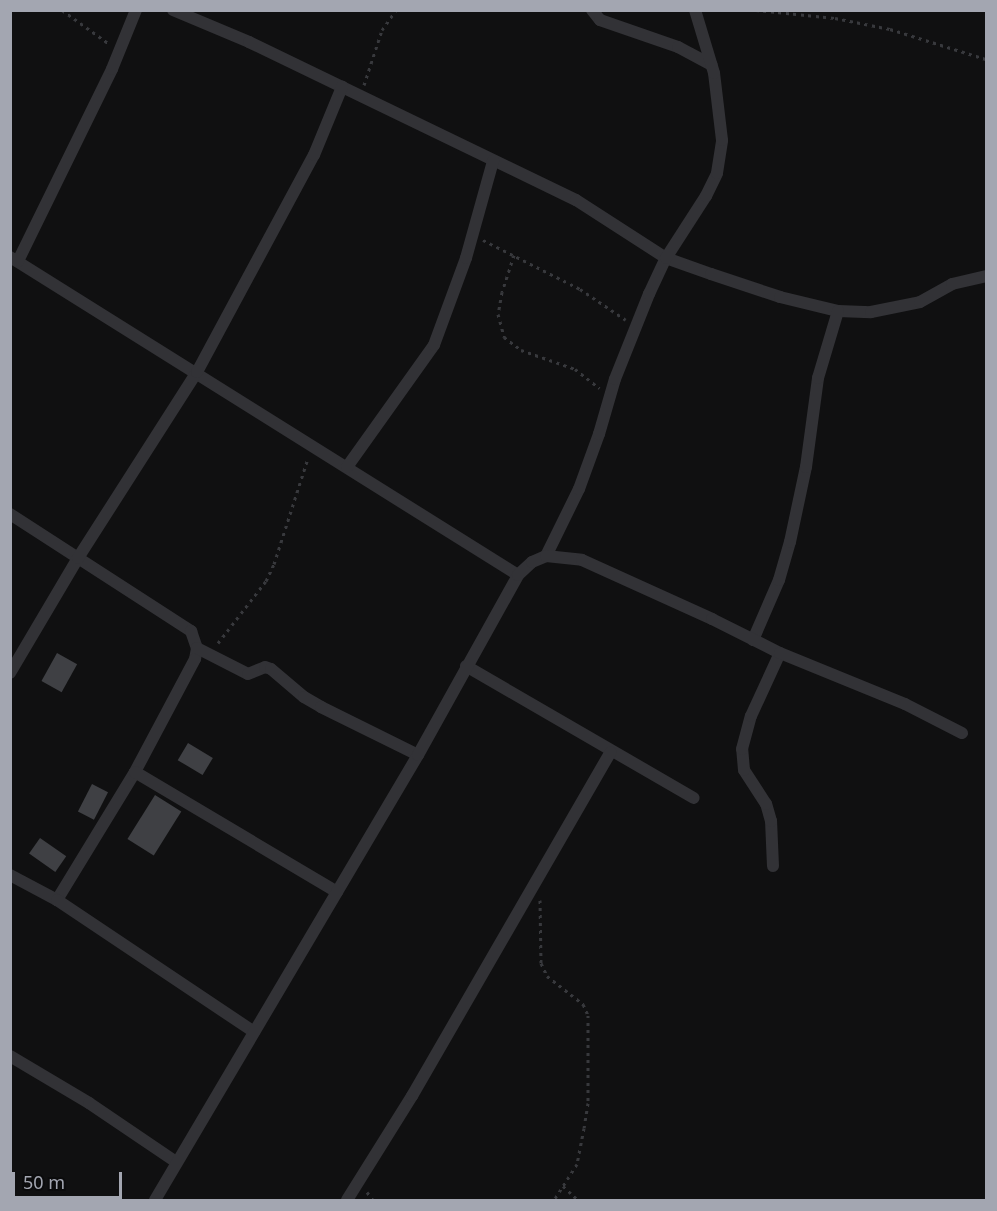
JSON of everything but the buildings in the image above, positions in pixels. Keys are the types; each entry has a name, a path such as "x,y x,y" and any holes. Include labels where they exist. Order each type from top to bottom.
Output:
{"street":[{"path":"136,10 119,52 14,259 518,575"},
{"path":"174,10 360,95 576,200 666,258 780,297 838,311 872,312 920,302 952,284 987,276"},
{"path":"592,10 600,20 678,47 712,65"},
{"path":"155,1200 418,755 518,575 546,556 579,489 635,326 666,258 706,196 717,173 722,140 712,65 695,10"},
{"path":"10,673 78,558 197,372 314,155 342,87"},
{"path":"347,467 427,358 473,235 493,161"},
{"path":"753,640 780,580 790,542 806,467 819,378 838,311"},
{"path":"10,514 191,631 197,648 195,659 135,772 57,900"},
{"path":"546,556 582,560 780,653 904,704 962,733"},
{"path":"197,648 248,674 265,667 271,669 304,697 321,707 418,755"},
{"path":"772,866 771,821 766,804 744,770 742,749 751,716 780,653"},
{"path":"466,666 694,798"},
{"path":"347,1200 412,1096 611,752"},
{"path":"135,772 337,892"},
{"path":"10,875 57,900 254,1032"},
{"path":"10,1056 89,1103 176,1162"}],"path":[{"path":"62,10 119,52"},
{"path":"360,95 382,30 396,10"},
{"path":"756,10 835,18 890,29 987,59"},
{"path":"473,235 580,289 635,326"},
{"path":"514,255 502,292 498,314 504,337 521,350 575,369 610,397"},
{"path":"209,654 266,581 274,564 312,445"},
{"path":"538,877 541,963 547,976 583,1004 588,1015 588,1103 584,1128 577,1164 554,1200"},
{"path":"562,1186 578,1200"}]}
